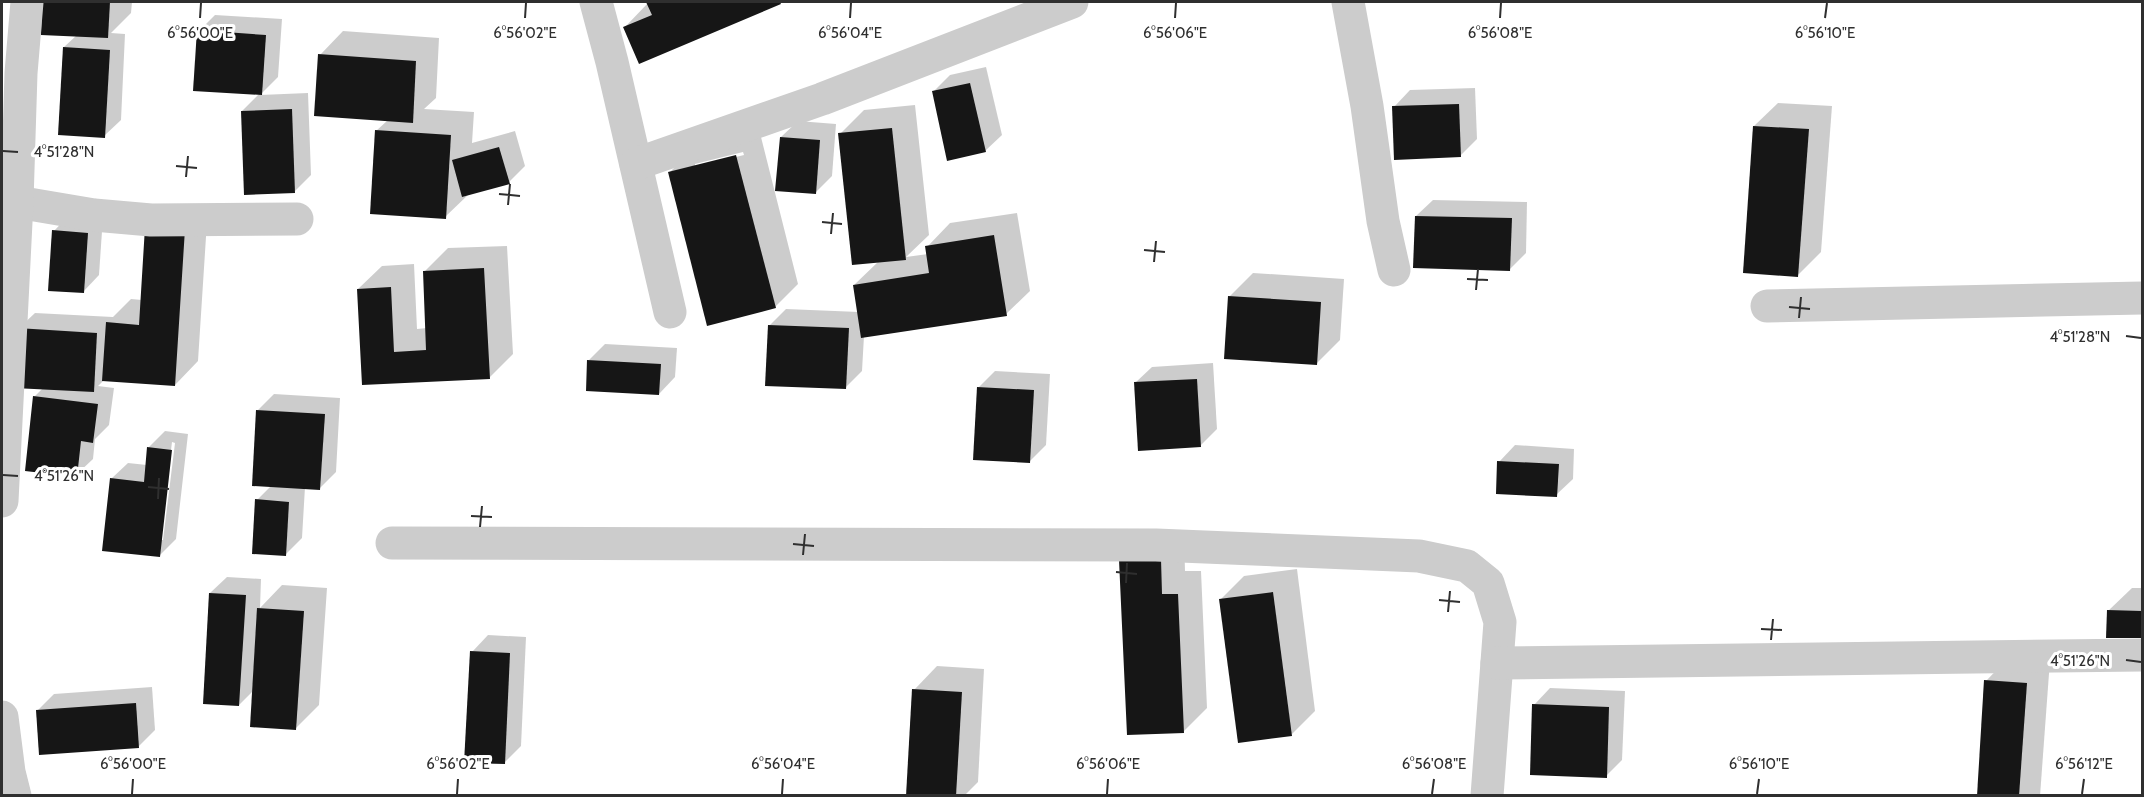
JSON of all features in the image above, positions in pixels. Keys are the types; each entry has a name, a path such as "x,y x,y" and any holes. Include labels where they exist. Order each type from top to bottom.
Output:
{"street":[{"path":"2,501 21,73 27,2"},
{"path":"596,2 670,312"},
{"path":"636,164 822,99 1072,2"},
{"path":"1348,2 1368,106 1383,221 1394,270"},
{"path":"17,202 94,215 151,220 297,219"},
{"path":"1767,306 2142,298"},
{"path":"392,543 1156,545 1419,556 1467,566 1488,583 1500,622 1487,795"},
{"path":"1497,663 2142,655"},
{"path":"2,717 9,772 15,795"}],"building":[{"path":"42,2 110,2 108,38 41,35"},
{"path":"646,2 780,2 781,4 639,64 623,27 652,15"},
{"path":"197,30 266,35 262,95 193,91"},
{"path":"63,47 110,50 105,138 58,135"},
{"path":"318,54 416,61 413,123 314,116"},
{"path":"970,83 986,152 947,161 932,91"},
{"path":"1459,104 1461,157 1394,160 1392,106"},
{"path":"292,109 295,193 244,195 241,111"},
{"path":"1753,126 1809,129 1798,277 1743,273"},
{"path":"892,128 906,260 852,265 838,133"},
{"path":"375,130 451,135 446,219 370,214"},
{"path":"780,137 820,140 816,194 775,191"},
{"path":"499,147 510,184 462,197 452,160"},
{"path":"736,155 776,308 707,326 668,172"},
{"path":"1415,216 1512,218 1510,271 1413,268"},
{"path":"145,227 185,229 175,386 102,381 106,322 139,325"},
{"path":"52,230 88,233 84,293 48,291"},
{"path":"994,235 1007,316 861,338 853,285 929,273 925,246"},
{"path":"484,268 490,379 362,385 357,289 391,287 394,352 426,350 423,271"},
{"path":"1228,296 1321,302 1317,365 1224,359"},
{"path":"768,325 849,328 846,389 765,386"},
{"path":"17,328 97,333 94,392 14,388"},
{"path":"587,360 661,364 659,395 586,391"},
{"path":"1197,379 1201,447 1138,451 1134,382"},
{"path":"977,387 1034,390 1030,463 973,460"},
{"path":"33,396 98,404 93,443 81,441 77,477 25,471"},
{"path":"256,410 325,414 320,490 252,486"},
{"path":"147,447 172,450 160,557 102,551 110,478 144,482"},
{"path":"1497,461 1559,464 1557,497 1496,494"},
{"path":"255,499 289,502 286,556 252,554"},
{"path":"1161,559 1162,594 1178,594 1184,733 1127,735 1119,560"},
{"path":"1273,592 1292,736 1238,743 1219,599"},
{"path":"209,593 246,595 239,706 203,704"},
{"path":"257,608 304,611 296,730 250,727"},
{"path":"2107,610 2142,611 2142,638 2106,638"},
{"path":"470,651 510,653 505,764 464,763"},
{"path":"1984,680 2027,683 2019,796 1977,796"},
{"path":"912,689 962,692 956,796 906,796"},
{"path":"136,703 139,748 39,755 36,710"},
{"path":"1532,704 1609,707 1607,778 1530,775"}]}
